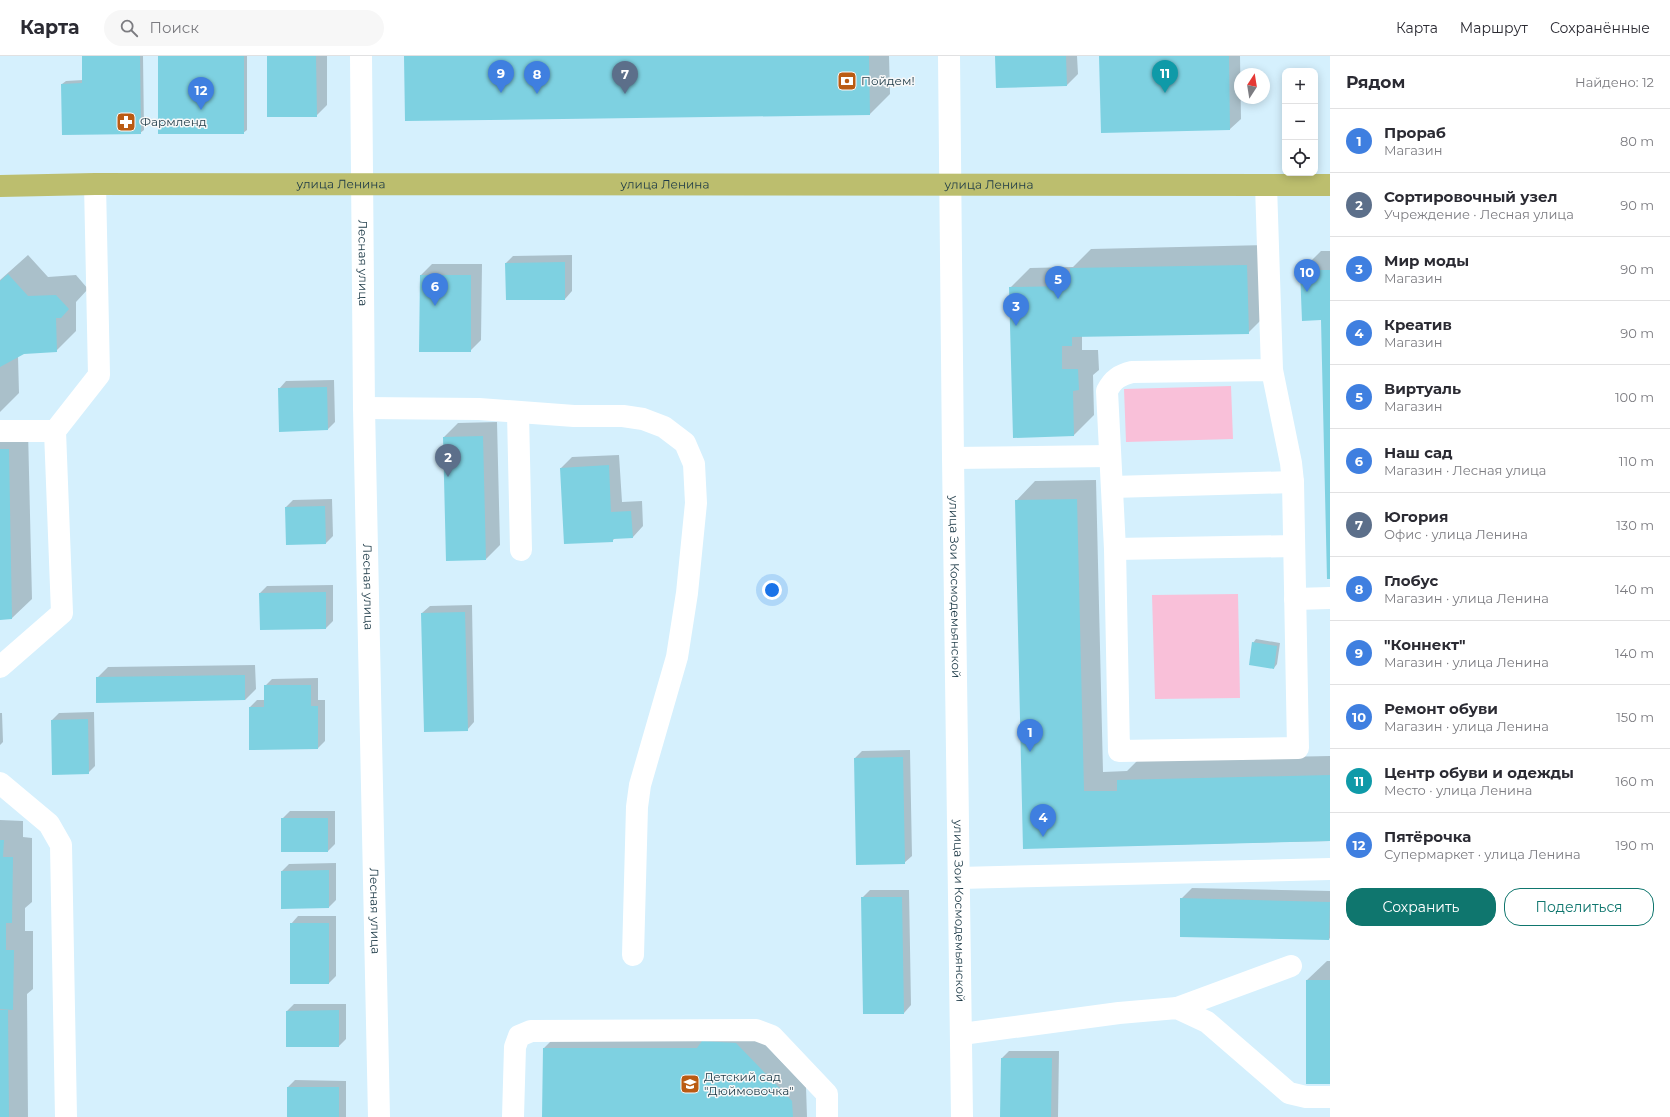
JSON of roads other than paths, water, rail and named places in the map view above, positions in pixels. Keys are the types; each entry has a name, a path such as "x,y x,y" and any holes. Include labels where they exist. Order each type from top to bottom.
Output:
{"main road":[{"name":"улица Ленина","path":"0,186 95,184 1330,185"}],"street":[{"name":"Лесная улица","path":"361,56 364,408 379,1117"},
{"name":"улица Зои Космодемьянской","path":"949,56 962,1117"},
{"path":"0,668 62,613 55,431 99,375 95,184"},
{"path":"1266,184 1272,370 1291,463 1293,482 1298,748 1119,751 1115,549 1109,456 1107,391 1111,382 1121,374 1132,372 1272,370"},
{"path":"364,408 479,409 518,413 623,416 643,419 664,427 685,443 694,464 696,503 687,593 677,657 640,785 637,807 632,955"},
{"path":"518,413 521,550"},
{"path":"0,431 55,431"},
{"path":"953,458 1109,456"},
{"path":"1112,487 1293,482"},
{"path":"1115,549 1294,546"},
{"path":"1295,599 1330,598"},
{"path":"0,783 49,824 61,845 66,1117"},
{"path":"959,878 1111,873 1330,869"},
{"path":"962,1034 1111,1014 1178,1008 1291,966"},
{"path":"1178,1008 1207,1022 1289,1093 1306,1097 1330,1097"},
{"path":"513,1117 515,1047 519,1036 531,1031 732,1030 756,1030 772,1036 826,1094 827,1117"}],"place":[{"name":"Пойдем!","path":"847,81"},
{"name":"\"Коннект\"","path":"501,93"},
{"name":"Центр обуви и одежды","path":"1165,93"},
{"name":"Глобус","path":"537,94"},
{"name":"Югория","path":"625,94"},
{"name":"Пятёрочка","path":"201,110"},
{"name":"Фармленд","path":"126,122"},
{"name":"Ремонт обуви","path":"1307,292"},
{"name":"Виртуаль","path":"1058,299"},
{"name":"Наш сад","path":"435,306"},
{"name":"Мир моды","path":"1016,326"},
{"name":"Сортировочный узел","path":"448,477"},
{"name":"Прораб","path":"1030,752"},
{"name":"Креатив","path":"1043,837"},
{"name":"Детский сад \"Дюймовочка\"","path":"690,1084"}]}
